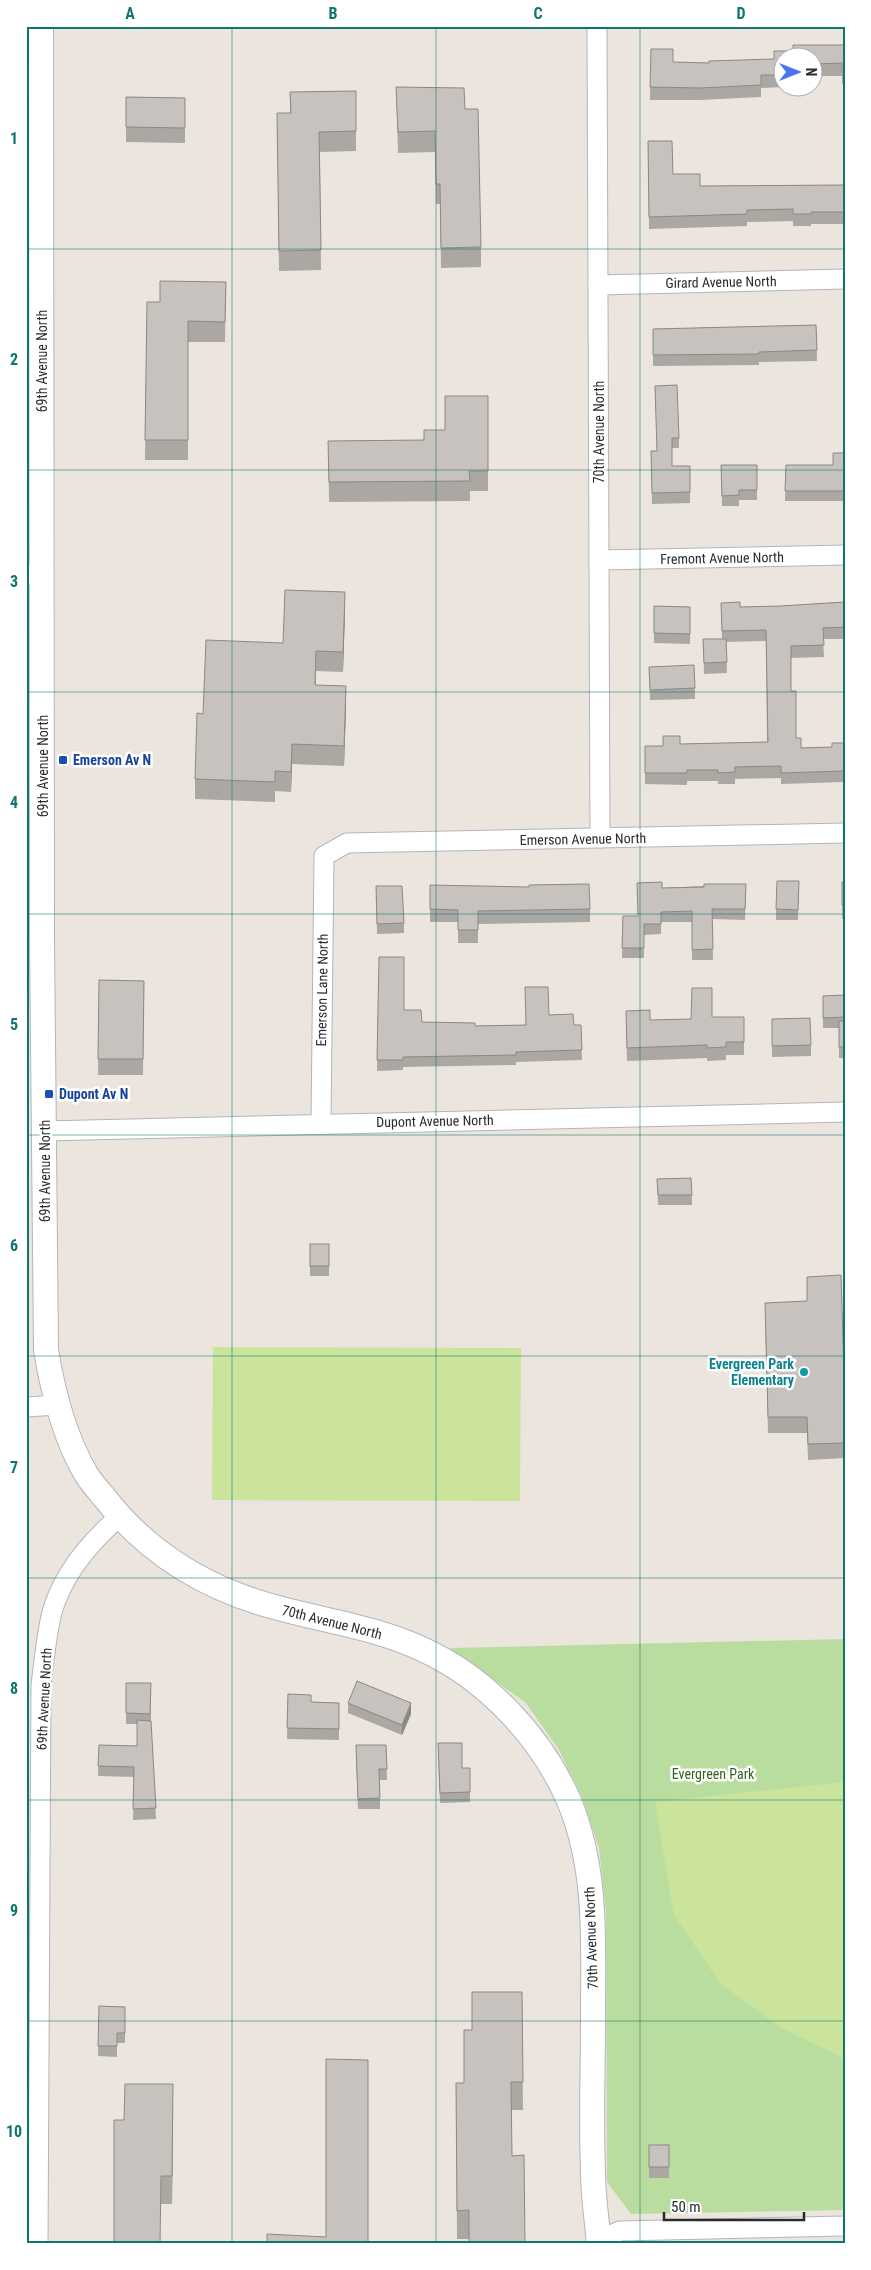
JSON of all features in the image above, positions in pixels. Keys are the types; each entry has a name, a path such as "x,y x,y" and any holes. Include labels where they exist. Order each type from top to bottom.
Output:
{"street":[{"name":"69th Avenue North","path":"38,2244 34,1685 52,1615 64,1583 96,1537 119,1517 86,1475 68,1436 51,1385 46,1350 35,1131 34,574 41,26"},
{"name":"70th Avenue North","path":"597,26 600,838"},
{"name":"Girard Avenue North","path":"598,285 845,280"},
{"name":"Fremont Avenue North","path":"599,560 845,555"},
{"name":"Emerson Avenue North","path":"324,856 347,843 845,833"},
{"name":"Emerson Lane North","path":"321,1123 324,856"},
{"name":"Dupont Avenue North","path":"35,1131 845,1112"},
{"path":"26,1407 57,1405"},
{"name":"70th Avenue North","path":"119,1517 154,1549 196,1577 231,1593 394,1637 426,1650 462,1672 499,1702 526,1731 550,1764 569,1801 584,1845 593,1908 593,2174 599,2242"},
{"path":"599,2242 620,2230 845,2226"}],"green space":[{"path":"213,1347 521,1348 520,1501 212,1500"},
{"name":"Evergreen Park","path":"845,1639 845,2210 631,2214 607,2182 606,1911 599,1848 582,1797 559,1750 526,1703 450,1648"},
{"path":"845,1782 845,2059 781,2028 720,1983 674,1915 655,1802"}],"building":[{"path":"793,45 845,45 845,72 842,72 842,63 824,64 824,48 793,48"},
{"path":"651,49 673,49 673,62 709,63 709,61 774,59 774,75 761,75 761,85 700,88 650,87"},
{"path":"396,87 464,88 465,109 478,109 481,247 441,248 440,184 436,184 435,131 398,132"},
{"path":"356,91 356,131 319,132 321,250 279,251 277,113 291,113 290,92"},
{"path":"126,97 185,98 185,128 126,127"},
{"path":"648,141 672,141 673,174 700,174 700,186 845,185 845,212 793,214 793,209 747,210 747,214 649,217"},
{"path":"160,281 226,282 225,322 188,321 188,440 145,440 147,302 160,302"},
{"path":"816,325 817,350 759,352 759,354 653,355 653,329"},
{"path":"677,385 679,438 672,438 672,466 690,466 690,492 652,493 651,451 657,451 655,386"},
{"path":"445,396 488,396 488,471 469,471 470,481 329,482 328,441 424,440 424,430 445,430"},
{"path":"833,453 845,453 845,491 785,491 786,465 833,465"},
{"path":"721,465 757,465 757,490 739,490 739,495 722,496"},
{"path":"285,590 345,592 343,652 316,651 315,685 346,686 344,746 292,744 291,772 275,771 275,782 195,779 197,713 203,714 206,640 283,643"},
{"path":"740,602 740,607 845,602 845,627 823,628 824,645 791,646 791,691 796,691 796,738 801,738 801,748 832,747 832,743 845,743 845,771 781,773 781,766 735,767 735,772 718,773 718,770 687,770 687,773 645,773 645,746 663,746 663,736 680,736 680,744 768,742 766,630 722,631 721,603"},
{"path":"654,606 690,607 690,634 654,633"},
{"path":"703,639 726,639 727,662 704,663"},
{"path":"694,665 695,688 650,690 649,667"},
{"path":"777,881 799,881 798,910 776,909"},
{"path":"662,882 662,888 704,887 704,884 746,884 745,909 712,909 713,949 692,950 692,911 661,912 661,924 644,924 644,948 622,948 623,916 638,916 637,883"},
{"path":"842,882 845,882 845,905 842,905"},
{"path":"589,884 590,909 478,911 478,930 458,930 458,910 430,909 430,885 529,887 529,885"},
{"path":"376,886 402,886 404,923 377,924"},
{"path":"379,957 404,957 404,1010 421,1010 422,1022 475,1023 475,1026 526,1025 525,987 548,987 549,1015 573,1014 574,1025 581,1025 582,1050 516,1052 516,1055 403,1057 403,1060 377,1060"},
{"path":"99,980 144,981 143,1059 98,1059"},
{"path":"692,988 712,988 712,1017 744,1017 744,1042 726,1042 726,1047 707,1048 707,1045 627,1048 626,1011 650,1010 650,1020 691,1019"},
{"path":"845,995 845,1017 823,1018 823,996"},
{"path":"810,1018 811,1045 772,1046 772,1019"},
{"path":"839,1021 845,1021 845,1047 839,1047"},
{"path":"691,1178 692,1195 658,1195 657,1179"},
{"path":"310,1244 329,1244 329,1266 310,1266"},
{"name":"Evergreen Park Elementary","path":"841,1275 845,1443 808,1444 807,1417 768,1417 765,1303 807,1301 807,1277"},
{"path":"357,1681 411,1703 402,1725 348,1703"},
{"path":"126,1683 151,1683 150,1714 126,1713"},
{"path":"288,1694 311,1695 311,1702 339,1703 339,1729 287,1728"},
{"path":"137,1720 151,1721 156,1808 133,1809 134,1767 98,1766 99,1745 137,1746"},
{"path":"438,1743 462,1743 462,1768 470,1768 470,1792 440,1793"},
{"path":"356,1745 386,1745 387,1769 379,1769 380,1798 358,1799"},
{"path":"472,1992 522,1992 523,2082 511,2082 512,2156 524,2155 525,2244 469,2244 469,2210 457,2211 456,2083 464,2083 464,2030 472,2030"},
{"path":"99,2006 125,2007 125,2033 117,2033 117,2046 98,2046"},
{"path":"326,2059 368,2060 368,2244 267,2244 267,2234 326,2237"},
{"path":"125,2084 173,2084 172,2176 161,2176 160,2244 114,2244 114,2120 124,2120"},
{"path":"649,2145 669,2145 669,2167 649,2167"}],"place":[{"name":"Emerson Av N","path":"63,760"},
{"name":"Dupont Av N","path":"49,1094"},
{"name":"Evergreen Park Elementary","path":"804,1372"}]}
